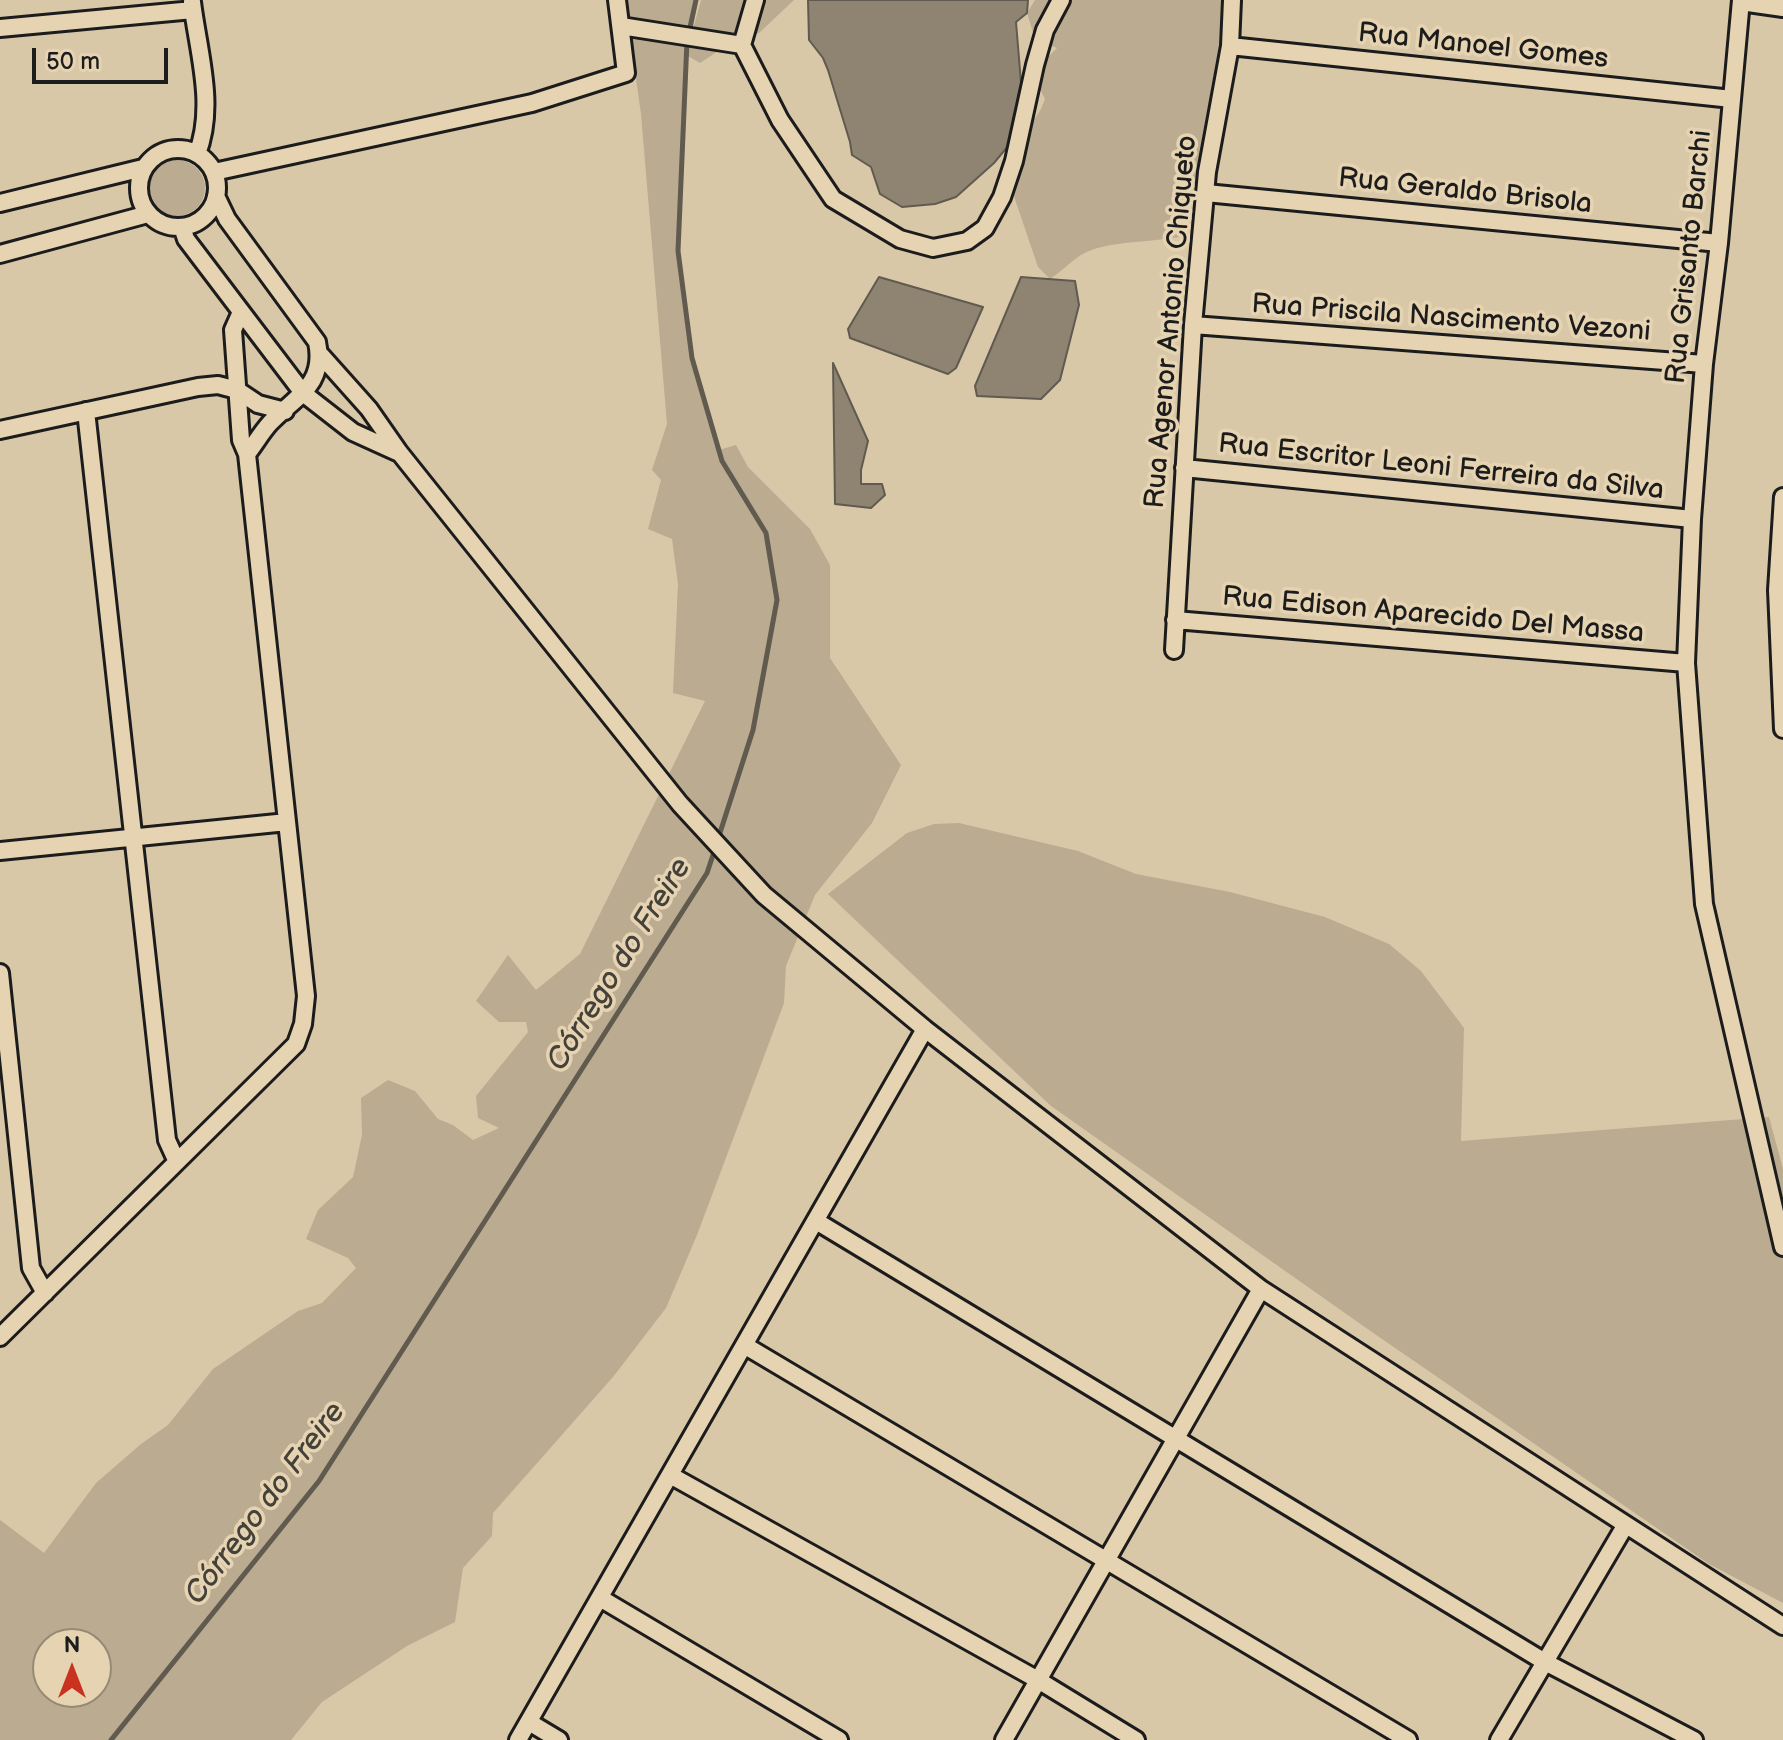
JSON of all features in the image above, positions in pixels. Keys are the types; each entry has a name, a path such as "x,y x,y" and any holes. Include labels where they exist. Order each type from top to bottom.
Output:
{"street":[{"path":"214,172 532,103 626,73 617,0"},
{"path":"755,0 742,45 780,120 833,199 900,239 933,248 967,241 985,228 1002,197 1014,161 1038,53 1045,30 1061,0"},
{"name":"Rua Agenor Antonio Chiqueto","path":"1174,650 1193,325 1207,172 1230,46 1232,0"},
{"path":"1741,1 1783,8"},
{"name":"Rua Grisanto Barchi","path":"1686,663 1692,519 1704,364 1719,243 1741,1"},
{"path":"0,28 192,5 207,113 205,134 197,154"},
{"path":"621,26 742,45"},
{"name":"Rua Manoel Gomes","path":"1230,46 1732,99"},
{"path":"216,196 204,217 194,224 169,226 148,214 138,192 143,168 151,158 173,149 197,154 214,172 216,196 227,219 317,342 319,353 316,376 303,393 269,424 247,454"},
{"path":"0,203 143,168"},
{"name":"Rua Geraldo Brisola","path":"1206,193 1719,243"},
{"path":"0,254 148,214"},
{"path":"182,227 186,239 303,393 353,432 399,452"},
{"path":"0,1337 296,1044 303,1024 306,996 247,454 241,440 233,330 241,312"},
{"name":"Rua Priscila Nascimento Vezoni","path":"1193,325 1704,364"},
{"path":"319,353 369,409 399,452 680,804 764,895 925,1029 1261,1289 1783,1626"},
{"path":"0,430 218,385 237,390 258,404 285,411"},
{"path":"86,411 167,1140 177,1162"},
{"name":"Rua Escritor Leoni Ferreira da Silva","path":"1184,468 1692,519"},
{"path":"1783,497 1777,590 1783,729"},
{"name":"Rua Edison Aparecido Del Massa","path":"1175,620 1686,663"},
{"path":"1686,663 1704,904 1783,1247"},
{"path":"0,851 287,822"},
{"path":"0,973 31,1268 45,1293"},
{"path":"518,1740 925,1029"},
{"path":"816,1221 1545,1662 1694,1740"},
{"path":"1004,1740 1261,1289"},
{"path":"744,1345 1408,1740"},
{"path":"670,1475 1038,1680 1136,1740"},
{"path":"1499,1740 1625,1526"},
{"path":"600,1598 839,1740"},
{"path":"529,1722 559,1740"}],"shaded area":[{"path":"625,0 698,0 692,33 701,0 794,0 759,33 735,40 700,63 686,55 678,251 692,358 719,450 736,445 748,467 810,529 830,565 830,658 901,765 872,823 815,895 786,966 784,1003 697,1235 666,1308 613,1377 493,1513 492,1536 463,1568 455,1622 407,1646 322,1702 291,1740 0,1740 0,1520 44,1553 96,1483 168,1425 213,1369 298,1311 322,1303 356,1268 348,1258 306,1239 318,1210 353,1177 362,1135 361,1098 388,1080 415,1091 438,1119 453,1125 473,1140 499,1128 478,1118 476,1096 528,1032 526,1022 499,1022 476,1001 508,955 536,990 580,954 705,701 673,693 678,584 672,539 648,529 661,480 652,470 667,424 641,114"},
{"path":"808,0 1028,0 1027,13 1016,22 1023,107 1018,134 994,163 956,197 935,204 902,207 880,194 871,167 852,155 828,70 809,40"},
{"path":"1035,0 1228,0 1226,47 1183,236 1091,250 1050,279 1038,267 1004,167 1041,109 1045,99 1036,82 1043,62 1057,48 1035,39 1027,13"},
{"path":"177,160 197,168 205,188 197,208 177,216 157,208 149,188 157,168"},
{"path":"879,277 983,307 956,368 948,374 850,338 848,329"},
{"path":"1021,277 1075,281 1079,305 1060,380 1041,399 977,396 975,386"},
{"path":"833,363 868,441 861,484 882,484 885,495 871,508 835,504"},
{"path":"959,823 1078,851 1136,874 1230,892 1325,917 1389,944 1421,971 1464,1028 1461,1141 1769,1117 1783,1169 1783,1603 1709,1564 1051,1106 828,894 907,833 934,824"}],"waterway":[{"name":"Córrego do Freire","path":"696,0 687,41 678,251 692,358 722,461 766,533 777,600 753,730 718,839"},
{"name":"Córrego do Freire","path":"111,1740 319,1481 707,873 715,849"}]}
